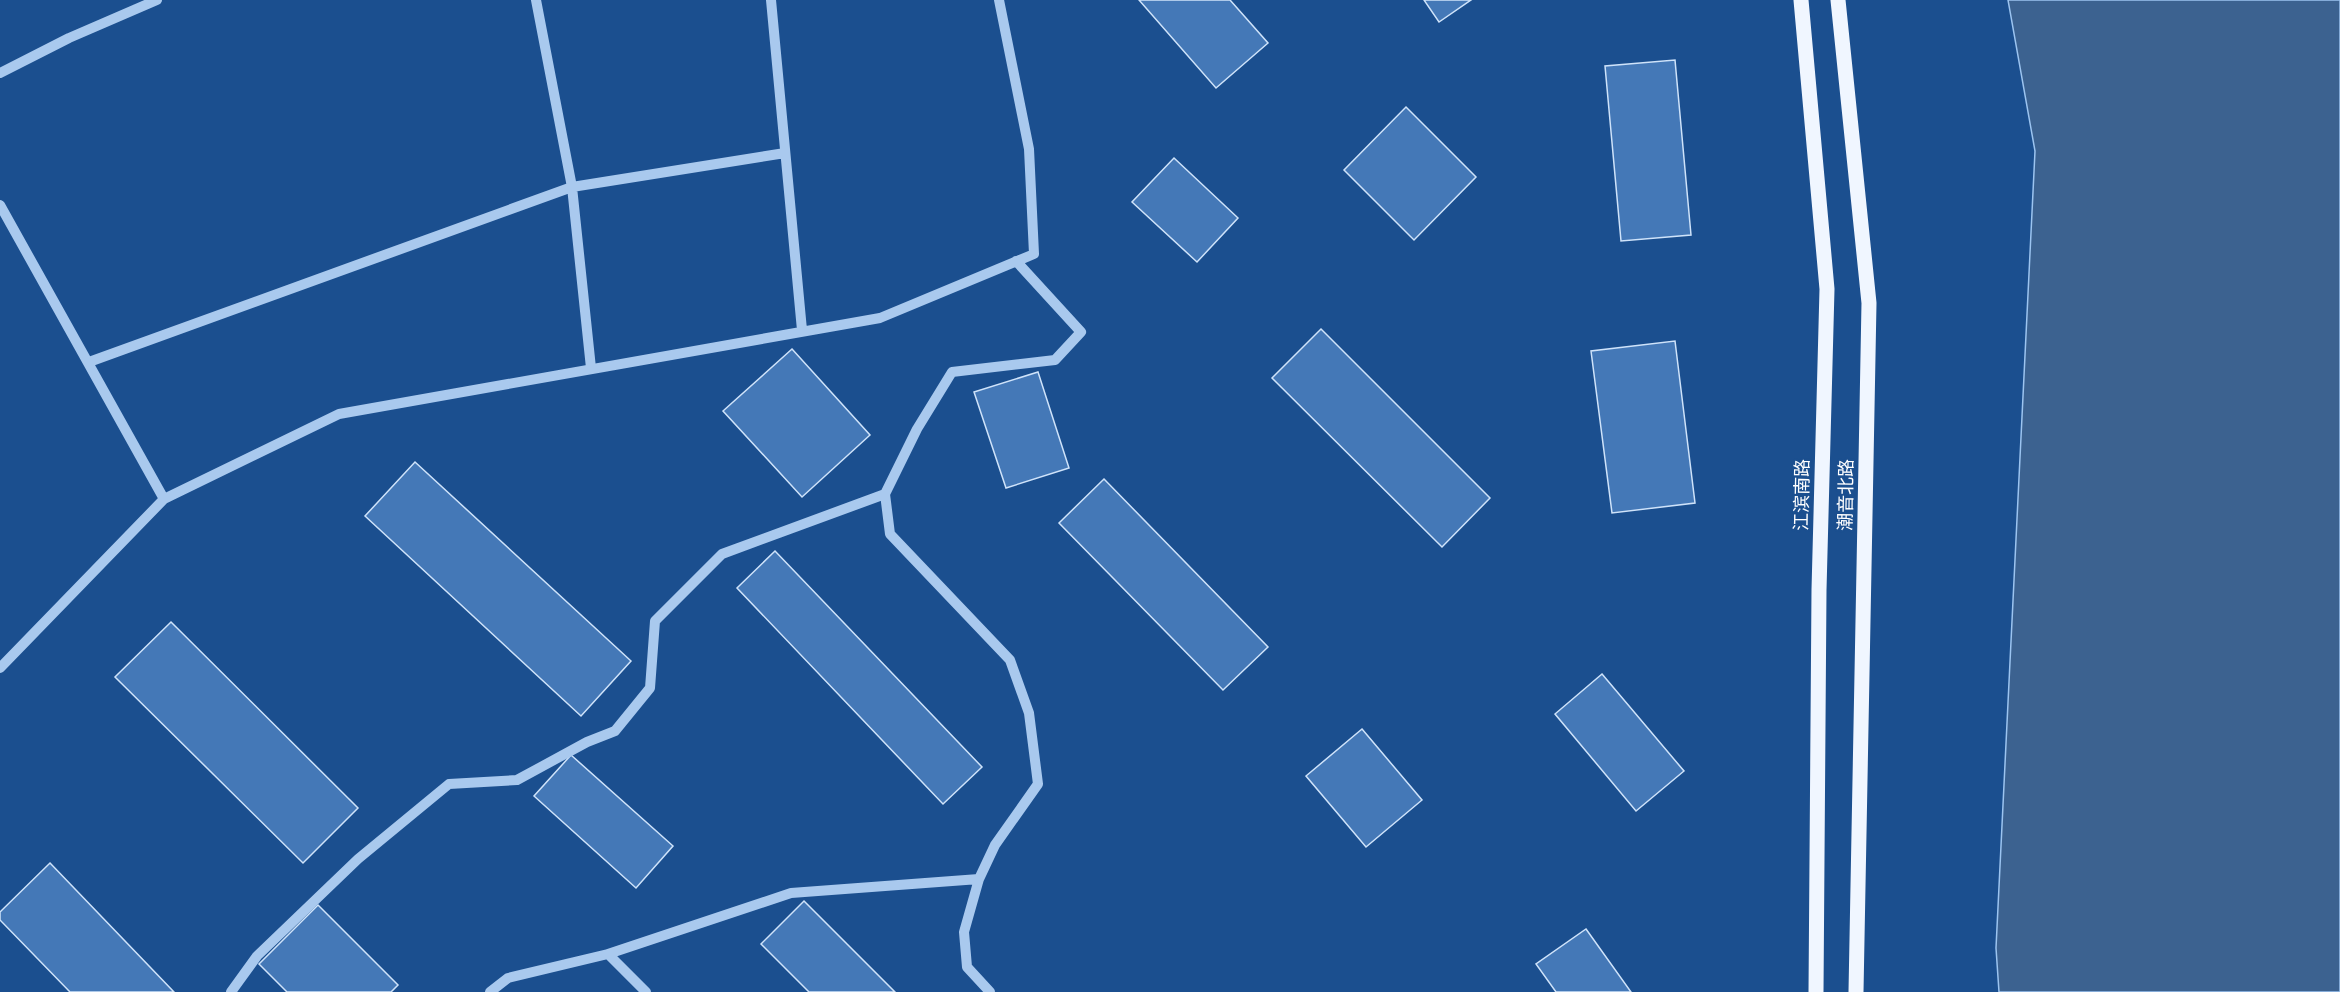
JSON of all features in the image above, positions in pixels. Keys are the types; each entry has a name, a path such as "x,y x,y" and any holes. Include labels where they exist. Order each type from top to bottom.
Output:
{"main road":[{"name":"江滨南路","path":"1801,0 1827,289 1819,590 1816,992"},
{"name":"潮音北路","path":"1838,0 1869,303 1856,992"}],"street":[{"path":"0,73 69,38 157,0"},
{"path":"536,0 572,187 591,368"},
{"path":"771,0 802,330"},
{"path":"0,668 164,499 339,414 802,330 880,318 1034,254 1029,149 999,0"},
{"path":"89,362 572,187 785,153"},
{"path":"0,205 164,499"},
{"path":"990,992 967,967 964,932 979,879 994,845 1038,784 1029,713 1010,660 890,534 885,494 916,429 952,372 1055,360 1081,332 1016,261"},
{"path":"231,992 257,956 358,859 448,784 517,780 587,742 615,731 650,688 655,621 722,554 885,494"},
{"path":"490,992 508,978 608,954 791,893 979,879"},
{"path":"608,954 646,992"}],"water":[{"path":"2008,0 2340,0 2340,992 1999,992 1996,948 2035,151"}],"building":[{"path":"1139,0 1230,0 1268,43 1216,88"},
{"path":"1424,0 1471,0 1439,22"},
{"path":"1675,60 1691,235 1621,241 1605,66"},
{"path":"1406,107 1476,177 1414,240 1344,170"},
{"path":"1174,158 1238,218 1197,262 1132,202"},
{"path":"1321,329 1490,498 1442,547 1272,378"},
{"path":"1675,341 1695,503 1612,513 1591,351"},
{"path":"792,349 870,435 802,497 723,411"},
{"path":"1038,372 1069,468 1006,488 974,392"},
{"path":"415,462 631,661 581,716 365,516"},
{"path":"1104,479 1268,647 1223,690 1059,523"},
{"path":"775,551 982,767 943,804 737,588"},
{"path":"171,622 358,808 303,863 115,677"},
{"path":"1602,674 1684,771 1636,811 1555,714"},
{"path":"1362,729 1422,800 1366,847 1306,776"},
{"path":"571,755 673,846 636,888 534,796"},
{"path":"50,863 174,992 70,992 0,920 0,912"},
{"path":"804,901 895,992 809,992 761,944"},
{"path":"318,905 398,985 391,992 287,992 259,964"},
{"path":"1586,929 1631,992 1556,992 1536,964"}]}
